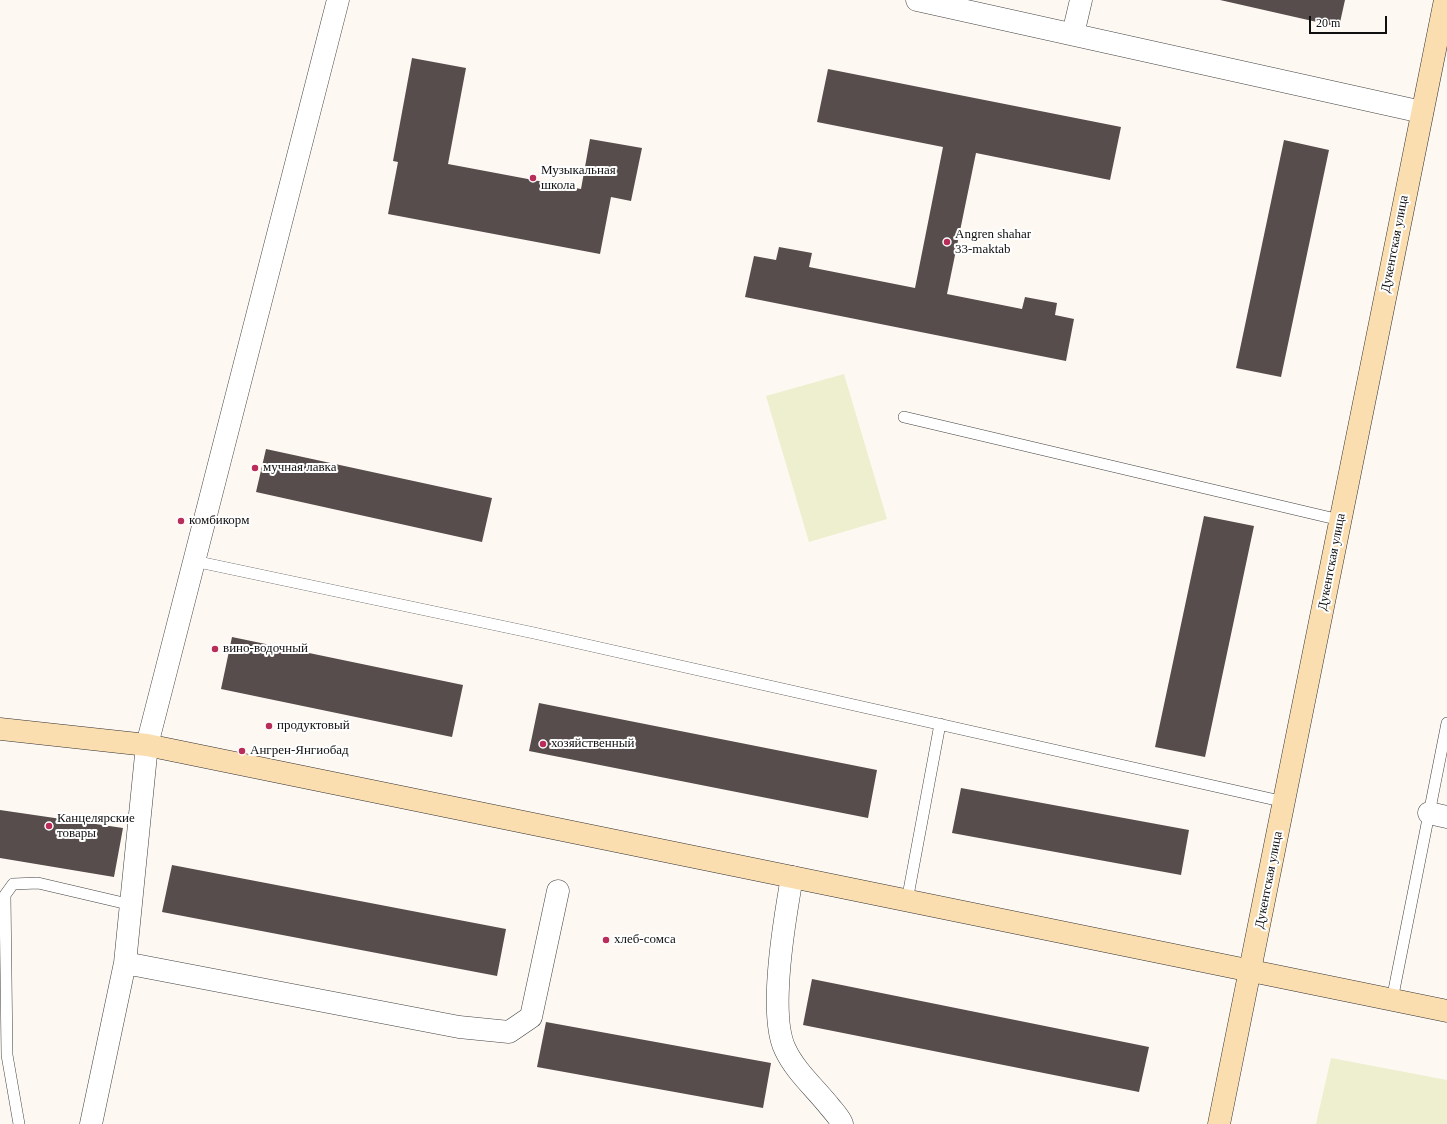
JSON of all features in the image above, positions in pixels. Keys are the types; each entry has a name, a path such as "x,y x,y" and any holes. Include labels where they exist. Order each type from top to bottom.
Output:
{"main road":[{"name":"Дукентская улица","path":"1219,1124 1251,971 1422,112 1446,0"},
{"path":"0,729 147,745 1447,1011"}],"street":[{"path":"91,1124 125,963 147,745 338,0"},
{"path":"917,0 1422,112"},
{"path":"1073,34 1081,0"},
{"path":"792,877 782,934 778,1023 784,1049 798,1070 818,1092 842,1124"},
{"path":"125,963 459,1027 509,1032 531,1017 558,891"}],"lane":[{"path":"904,416 1340,520"},
{"path":"194,561 534,633 1284,802"},
{"path":"1392,1000 1438,815 1447,723"},
{"path":"907,901 940,724"},
{"path":"20,1124 7,1055 5,895 13,884 38,883 132,905"}],"green space":[{"path":"844,374 887,519 809,542 766,396"},
{"path":"1331,1058 1447,1080 1447,1124 1316,1124"}],"building":[{"path":"1220,0 1345,0 1339,27"},
{"path":"412,58 466,68 448,164 581,189 590,139 642,148 631,201 611,197 600,254 388,214 398,162 393,161"},
{"path":"828,69 1121,127 1110,180 976,153 947,294 1022,309 1025,297 1057,303 1055,315 1074,319 1066,361 745,297 754,256 776,260 779,247 812,253 809,267 915,288 943,147 817,122"},
{"path":"1284,140 1329,150 1281,377 1236,368"},
{"path":"266,449 492,498 482,542 256,492"},
{"path":"1204,516 1254,526 1205,757 1155,747"},
{"path":"232,637 463,685 452,737 221,689"},
{"path":"539,703 877,770 868,818 529,751"},
{"path":"961,788 1189,830 1181,875 952,833"},
{"path":"0,810 123,828 114,877 0,858"},
{"path":"172,865 506,929 497,976 162,912"},
{"path":"812,979 1149,1047 1139,1092 803,1025"},
{"path":"546,1022 771,1063 763,1108 537,1067"}],"place":[{"name":"Музыкальная школа","path":"533,178"},
{"name":"Angren shahar 33-maktab","path":"947,242"},
{"name":"мучная лавка","path":"255,468"},
{"name":"комбикорм","path":"181,521"},
{"name":"вино-водочный","path":"215,649"},
{"name":"продуктовый","path":"269,726"},
{"name":"хозяйственный","path":"543,744"},
{"name":"Ангрен-Янгиобад","path":"242,751"},
{"name":"Канцелярские товары","path":"49,826"},
{"name":"хлеб-сомса","path":"606,940"}]}
